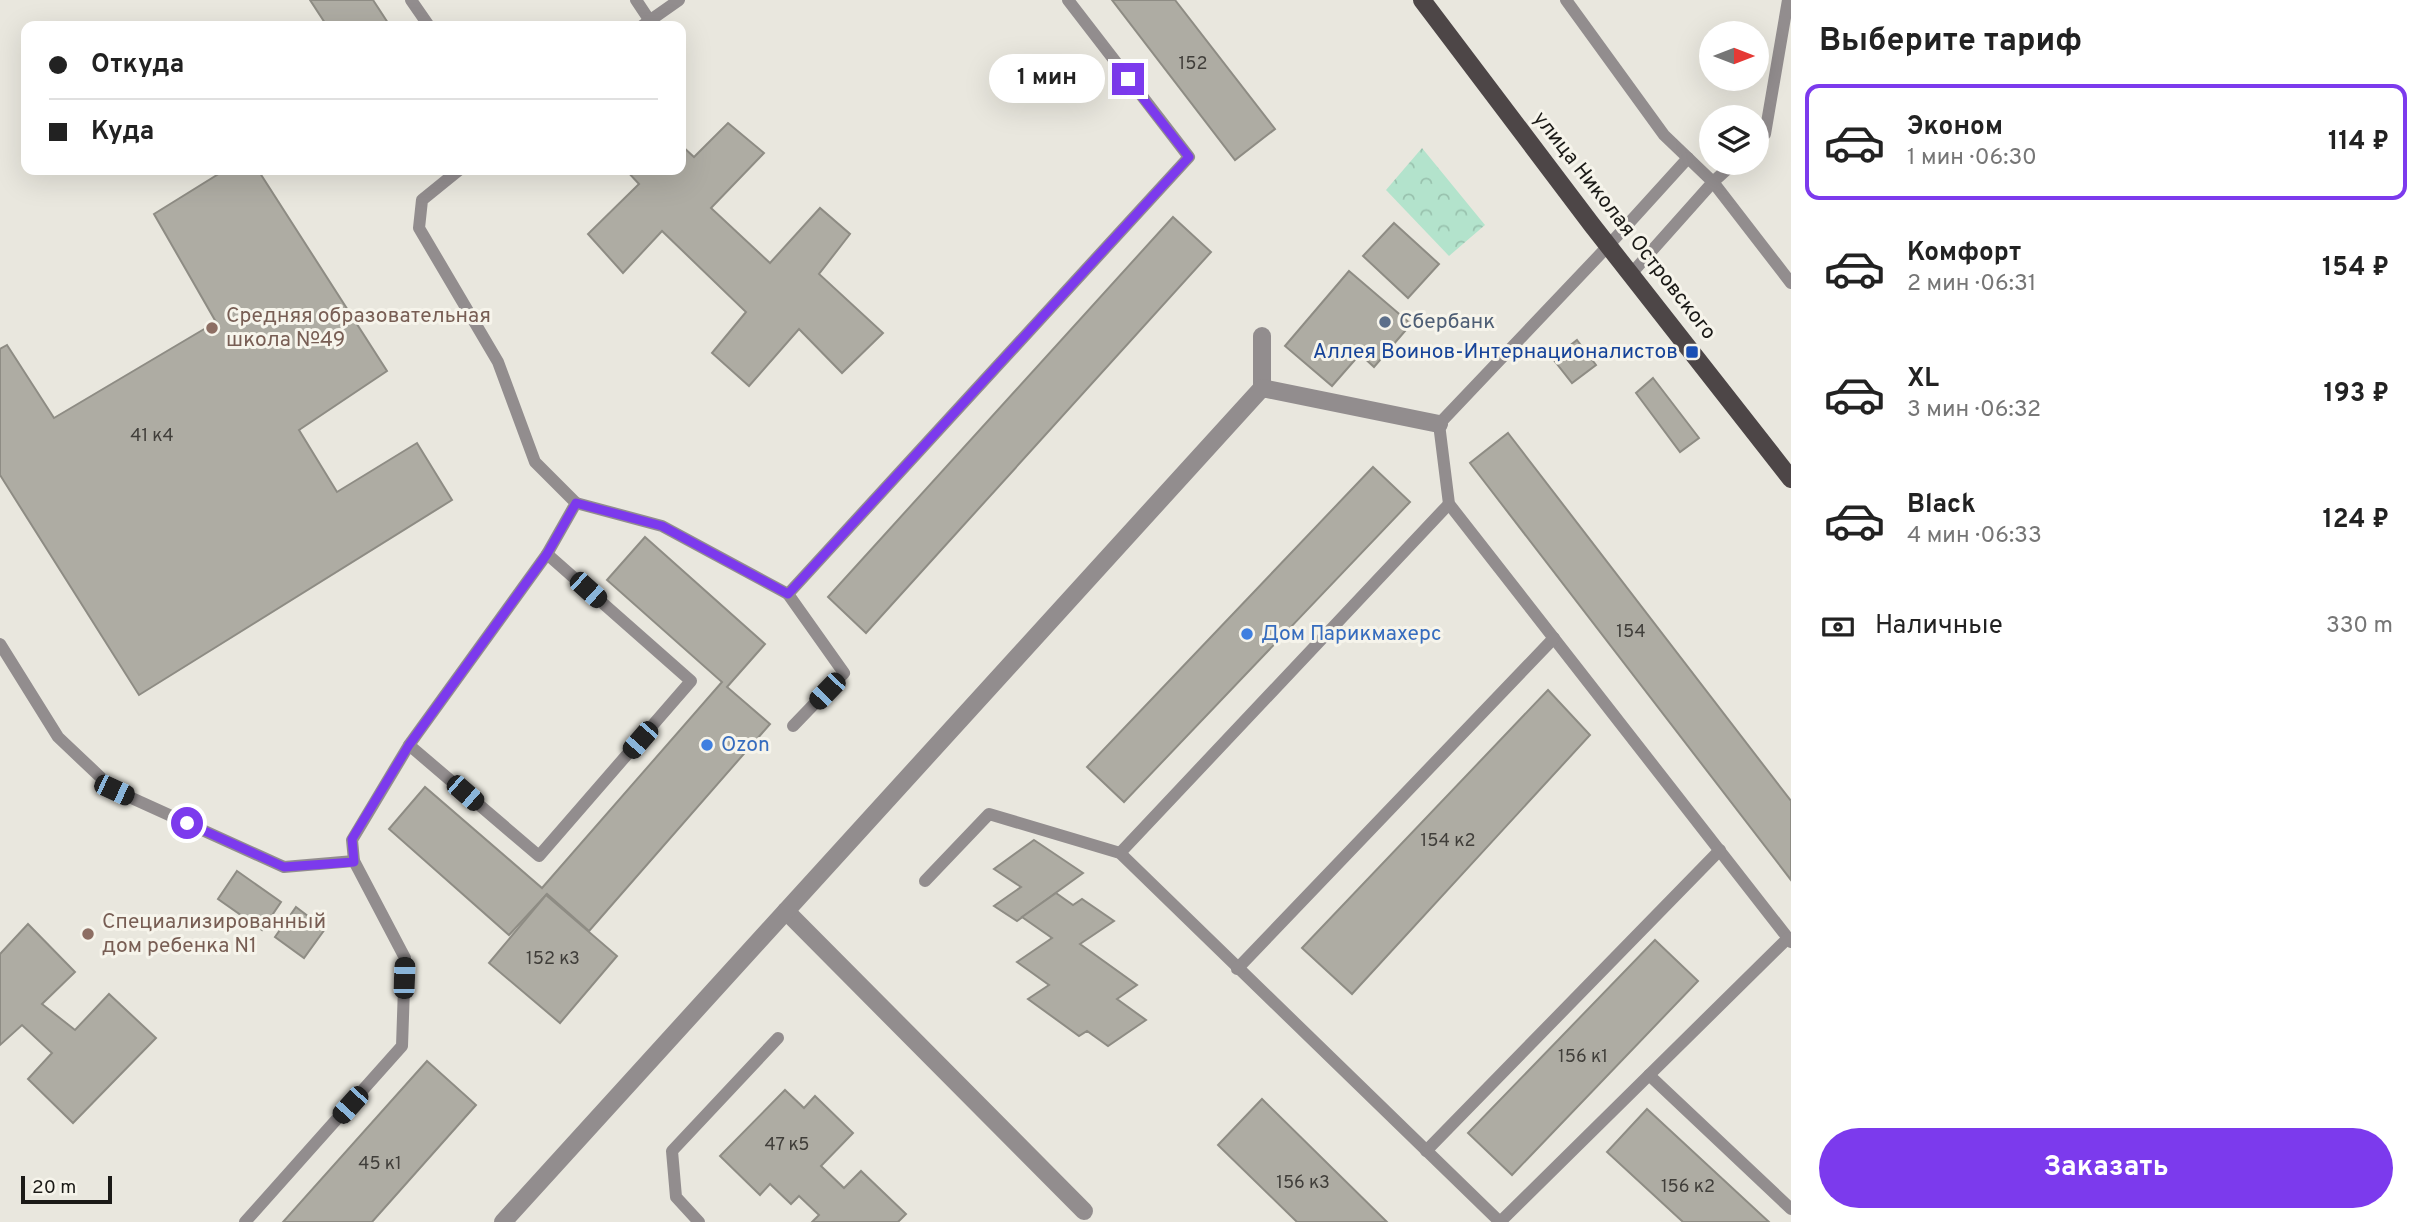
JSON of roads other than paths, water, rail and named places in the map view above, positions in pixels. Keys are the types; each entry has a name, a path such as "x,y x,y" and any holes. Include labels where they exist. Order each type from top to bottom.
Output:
{"main road":[{"name":"улица Николая Островского","path":"1422,0 1791,479"}],"street":[{"path":"503,1222 1262,388 1262,336"},
{"path":"1262,388 1439,424"},
{"path":"786,911 1084,1211"}],"lane":[{"path":"411,0 426,21"},
{"path":"636,0 645,21"},
{"path":"649,21 679,0"},
{"path":"788,594 1189,157 1068,0"},
{"path":"1566,0 1664,135 1713,182 1791,284"},
{"path":"1769,111 1788,0"},
{"path":"925,881 989,814 1120,853 1237,970 1500,1222 1790,940 1449,504 1439,424 1688,158"},
{"path":"453,175 422,200 419,228 498,362 536,462 576,503 662,526 788,594 844,673 793,726"},
{"path":"1631,274 1721,175"},
{"path":"245,1222 402,1046 405,958 354,862 352,839 409,745 547,554 576,503"},
{"path":"1120,853 1449,504"},
{"path":"409,745 539,856 691,681 547,554"},
{"path":"1237,970 1554,638"},
{"path":"0,644 58,737 114,790 284,867 354,862"},
{"path":"1426,1151 1720,850"},
{"path":"699,1222 676,1197 672,1151 778,1038"},
{"path":"1649,1075 1791,1209"}],"place":[{"name":"Сбербанк","path":"1385,322"},
{"name":"Средняя образовательная школа №49","path":"212,328"},
{"name":"Аллея Воинов-Интернационалистов","path":"1692,352"},
{"name":"Дом Парикмахерс","path":"1247,634"},
{"name":"Ozon","path":"707,745"},
{"name":"Специализированный дом ребенка N1","path":"88,934"}]}
